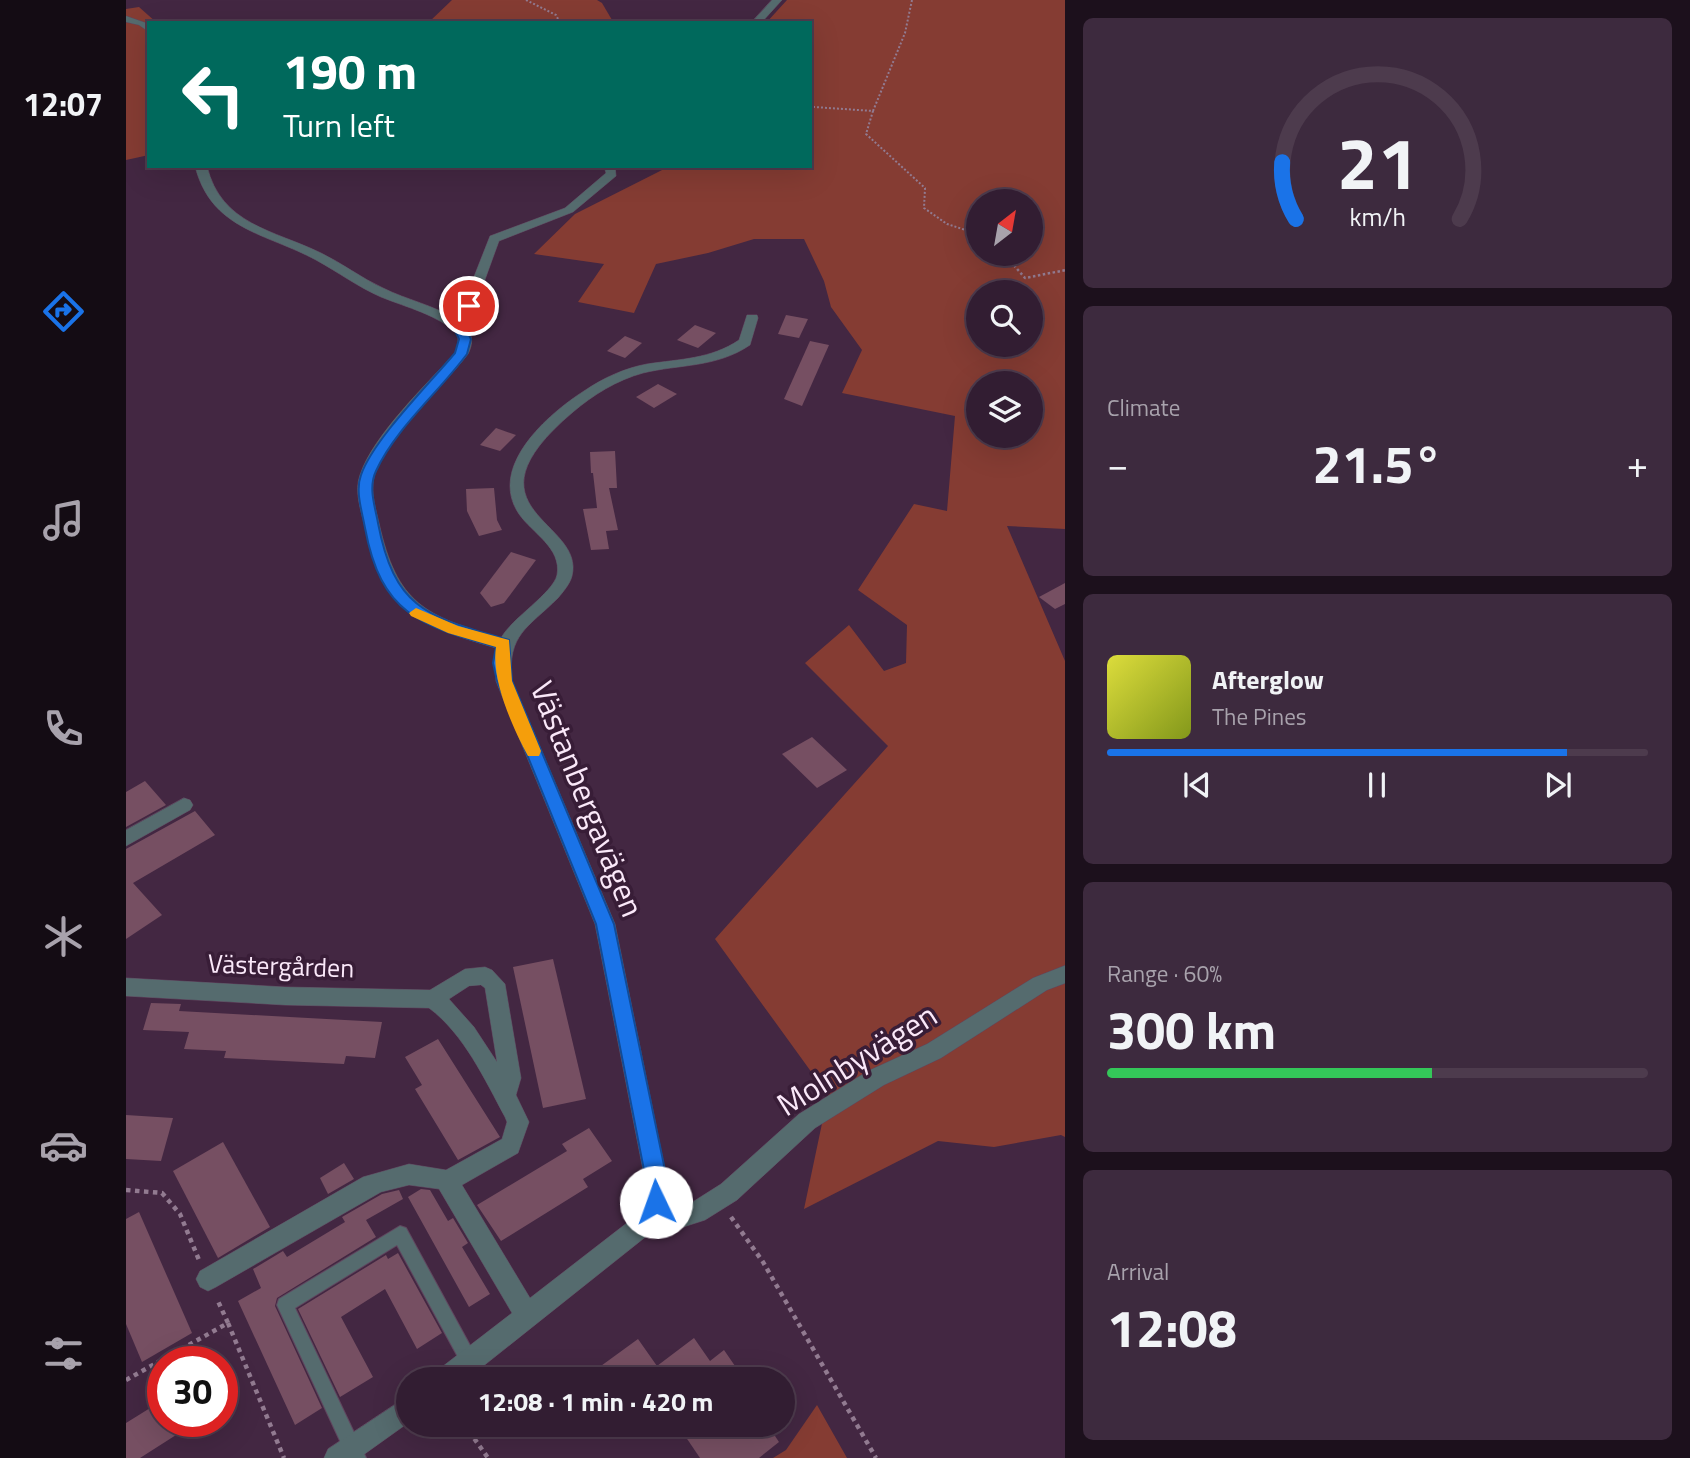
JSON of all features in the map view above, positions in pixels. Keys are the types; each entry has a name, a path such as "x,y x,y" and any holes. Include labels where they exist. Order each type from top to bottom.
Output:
{"street":[{"path":"758,21 777,0"},
{"path":"126,19 142,23 147,27"},
{"path":"201,168 204,183 213,197 242,223 320,257 384,293 451,319 460,329 465,339 461,354 380,450 365,486 374,538 384,569 392,588 404,603 419,615 435,622 503,644 557,589 565,575 564,556 518,500 516,487 520,470 531,445 566,410 600,386 637,371 722,355 746,342 752,317"},
{"path":"460,329 494,239 569,210 612,174 610,168"},
{"name":"Västanbergavägen","path":"503,644 501,663 505,681 605,924 654,1170 656,1202 649,1220"},
{"path":"126,838 184,805"},
{"name":"Molnbyvägen","path":"649,1220 671,1220 697,1212 718,1200 807,1121 876,1079 934,1051 1040,984 1065,973"},
{"path":"208,1279 372,1185 397,1174 447,1181 510,1146 517,1122 505,1097 447,1009 433,999 465,978 485,976 495,984 510,1078 505,1097"},
{"name":"Västergården","path":"126,987 285,996 433,999"},
{"path":"447,1181 528,1317"},
{"path":"463,1367 649,1220"},
{"path":"348,1455 396,1417"}],"lane":[{"path":"348,1455 285,1305 400,1234 470,1362"}],"path":[{"path":"526,0 556,15 559,21"},
{"path":"912,0 905,33 866,134 878,149 908,171 925,188 924,208 947,224 966,230"},
{"path":"812,106 873,111"},
{"path":"1014,266 1025,278 1065,270"},
{"path":"126,1190 162,1193 180,1214 284,1458"},
{"path":"718,1200 763,1262 876,1458"},
{"path":"126,1380 228,1323"},
{"path":"473,1437 488,1458"}],"shaded area":[{"path":"452,0 597,0 602,3 612,20 609,21 430,21"},
{"path":"787,0 1065,0 1065,529 1007,526 1065,661 1065,1137 1061,1135 994,1147 938,1141 804,1209 828,1095 715,939 888,746 805,663 849,625 884,671 906,663 907,625 858,590 914,504 947,511 955,416 842,393 862,350 831,307 824,281 804,239 754,239 708,253 656,264 634,313 578,302 604,264 534,254 575,214 666,168 812,168 812,21 768,21"},
{"path":"139,7 155,21 147,21 147,155 126,160 126,9"},
{"path":"817,1405 847,1458 773,1458 786,1450"}],"building":[{"path":"786,315 808,319 799,338 778,334"},
{"path":"695,325 716,333 698,348 677,340"},
{"path":"625,336 642,343 625,358 607,351"},
{"path":"810,341 829,345 802,406 784,399"},
{"path":"658,384 677,394 654,408 636,397"},
{"path":"496,428 516,435 500,451 480,445"},
{"path":"615,451 617,488 609,488 618,530 606,531 609,549 591,550 583,509 597,508 590,452"},
{"path":"494,488 497,520 502,530 479,536 467,511 466,489"},
{"path":"511,552 536,560 504,603 491,607 480,593"},
{"path":"1065,583 1065,604 1055,609 1039,597"},
{"path":"812,737 847,770 817,788 782,754"},
{"path":"145,781 166,805 126,827 126,792"},
{"path":"195,811 215,835 133,883 162,915 126,939 126,849"},
{"path":"553,959 586,1099 543,1108 513,967"},
{"path":"151,1003 181,1004 179,1011 382,1022 375,1058 346,1056 344,1064 224,1058 226,1051 184,1049 189,1032 143,1030"},
{"path":"438,1039 500,1137 458,1160 415,1089 422,1085 405,1057"},
{"path":"126,1115 173,1118 161,1161 126,1159"},
{"path":"589,1128 612,1161 583,1179 588,1187 501,1241 477,1205 567,1151 562,1144"},
{"path":"223,1142 270,1227 218,1258 173,1171"},
{"path":"344,1163 354,1179 328,1194 320,1178"},
{"path":"421,1189 430,1190 448,1221 453,1218 468,1243 462,1247 490,1294 469,1307 408,1197"},
{"path":"399,1190 403,1199 366,1220 376,1237 277,1298 275,1306 322,1408 295,1425 238,1301 261,1288 253,1269 283,1251 287,1257 345,1222 342,1217 382,1194"},
{"path":"139,1212 192,1333 170,1346 147,1346 147,1359 142,1362 126,1324 126,1219"},
{"path":"398,1253 442,1333 417,1349 385,1289 341,1317 373,1377 340,1397 298,1309 386,1255 388,1259"},
{"path":"694,1338 710,1361 724,1350 736,1367 600,1367 638,1339 657,1366"},
{"path":"147,1410 147,1437 173,1437 140,1458 126,1458 126,1423"},
{"path":"686,1437 776,1437 779,1442 759,1458 700,1458"}],"slow traffic":[{"path":"416,613 453,630 503,644 501,663 505,681 533,751"}],"route":[{"path":"469,306 460,329 465,339 461,354 380,450 368,473 365,486 374,538 392,588 404,603 419,615 453,630 503,644 501,663 505,681 605,924 637,1077 654,1170 656,1202"}]}
